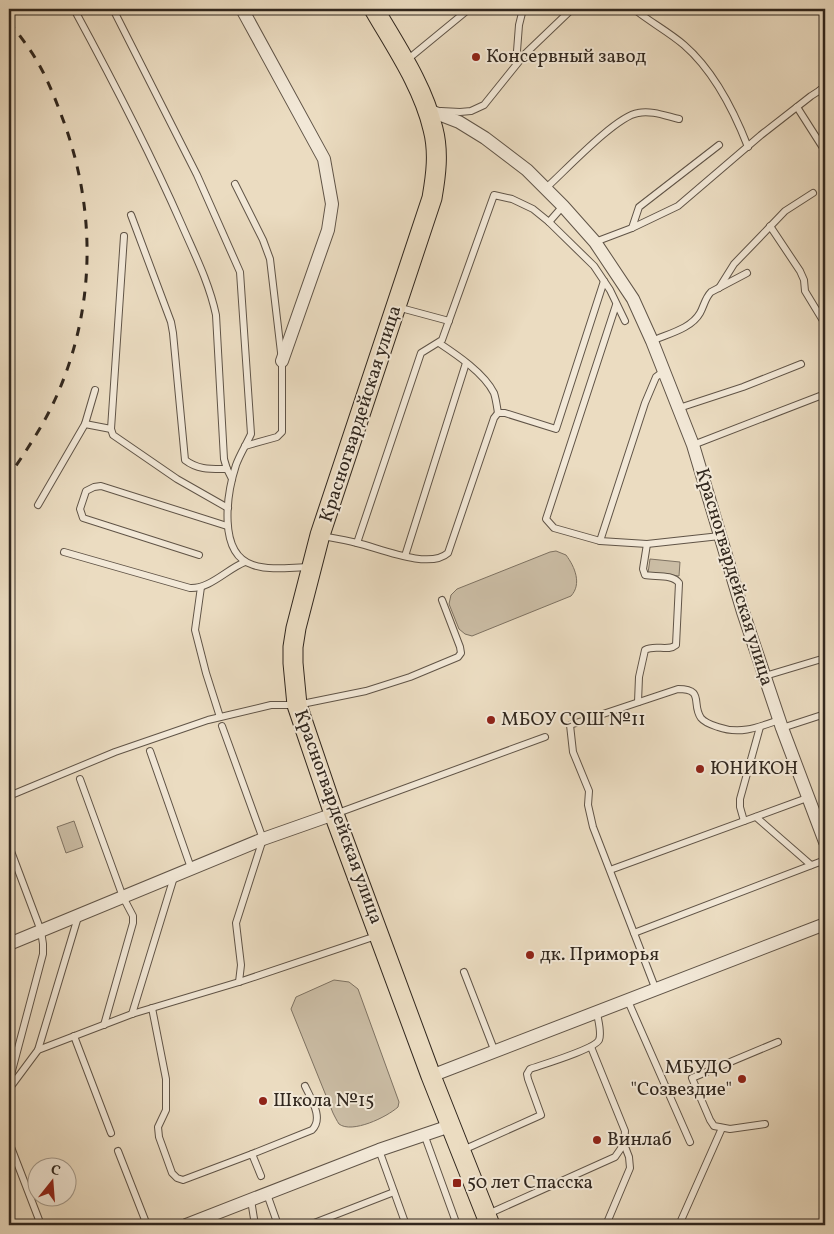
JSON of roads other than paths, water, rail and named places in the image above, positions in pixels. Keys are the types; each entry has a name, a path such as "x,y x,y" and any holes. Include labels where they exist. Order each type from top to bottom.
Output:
{"main road":[{"name":"Красногвардейская улица","path":"374,9 428,110 434,130 436,174 432,198 320,535 293,647 297,705 334,814 431,1076 488,1220"}],"street":[{"path":"242,9 324,159 332,204 328,230 282,362"},
{"name":"Красногвардейская улица","path":"428,110 460,122 485,138 527,170 595,242 633,300 652,341 693,445 780,724 825,842"},
{"path":"9,944 263,838 334,814"},
{"path":"431,1076 825,924"},
{"path":"186,1225 379,1150 450,1126"}],"lane":[{"path":"74,9 170,197 211,293 216,315 224,459 226,469 232,479"},
{"path":"112,9 197,175 240,272 251,434 244,446 232,479 228,508 227,526 235,552 245,562 254,566 268,568 312,567"},
{"path":"404,62 469,9"},
{"path":"516,64 519,25 523,9"},
{"path":"428,110 470,111 484,104 516,64 572,9"},
{"path":"634,9 684,45 700,61 729,105 748,147"},
{"path":"595,242 632,228 678,206 797,107 823,88 825,96"},
{"path":"797,107 825,151"},
{"path":"546,188 626,116 638,112 656,113 679,119"},
{"path":"632,228 639,207 719,145"},
{"path":"235,184 270,259 282,362 282,432 278,437 244,446"},
{"path":"718,288 734,264 770,226 785,212 812,193"},
{"path":"357,542 421,353 442,340 494,195 512,199 534,209 549,222 594,266 625,321"},
{"path":"549,222 563,206"},
{"path":"131,215 171,322 185,460 193,466 203,469 226,469"},
{"path":"770,226 800,271 804,280 805,291 825,324"},
{"path":"124,236 113,435 177,479 228,508"},
{"path":"652,341 693,323 700,314 707,295 747,273"},
{"path":"498,413 505,413 556,429 604,281"},
{"path":"616,305 546,519 554,528 600,542 647,544 720,536"},
{"path":"396,307 449,321"},
{"path":"439,343 475,371 494,394 498,413"},
{"path":"405,556 466,363"},
{"path":"679,408 743,387 801,364"},
{"path":"600,542 615,490 645,402 656,377 664,371"},
{"path":"38,505 85,424 95,390"},
{"path":"693,445 825,394"},
{"path":"320,535 357,542 405,556 439,558 448,553 494,418 498,413"},
{"path":"85,424 112,429"},
{"path":"199,555 83,518 80,509 86,492 94,487 101,486 227,526"},
{"path":"638,702 639,677 645,650 650,647 674,647 676,639 679,584 676,580 670,578 645,575 643,573 647,544"},
{"path":"64,552 190,588 201,587 245,562"},
{"path":"201,587 195,630 220,717"},
{"path":"9,796 114,752 220,717 271,705 297,705 366,691 410,677 458,657 461,653 460,647 442,600"},
{"path":"765,676 825,658"},
{"path":"656,990 593,826 588,806 588,791 573,752 570,726 678,689 693,692 697,698 700,716 705,722 725,730 748,730 825,714"},
{"path":"222,726 263,838 236,923 241,965 239,982"},
{"path":"744,821 740,799 760,727"},
{"path":"334,814 545,736"},
{"path":"150,751 191,868"},
{"path":"80,779 123,897 133,916 133,923 104,1025"},
{"path":"610,870 808,798"},
{"path":"756,817 811,865"},
{"path":"9,846 43,944 43,954 9,1082"},
{"path":"634,934 825,860"},
{"path":"132,1014 174,876"},
{"path":"9,1090 38,1050 78,916"},
{"path":"38,1050 132,1014 239,982 380,935"},
{"path":"464,972 495,1052"},
{"path":"628,1001 690,1142"},
{"path":"152,1008 166,1078 166,1110 158,1127 159,1137 176,1178 183,1180 312,1130 317,1120 317,1114 305,1086"},
{"path":"460,1151 541,1115 527,1074 530,1069 591,1047 597,1043 600,1038 597,1013"},
{"path":"74,1036 111,1133"},
{"path":"765,1124 730,1129 714,1126 692,1078 778,1042"},
{"path":"591,1047 625,1131 624,1144 629,1157 630,1168 606,1225"},
{"path":"679,1225 722,1128"},
{"path":"424,1134 457,1225"},
{"path":"9,1142 41,1225"},
{"path":"488,1220 615,1157 624,1144"},
{"path":"379,1150 406,1225"},
{"path":"118,1151 147,1225"},
{"path":"252,1154 260,1176"},
{"path":"309,1225 394,1192"},
{"path":"267,1194 278,1225"},
{"path":"251,1200 255,1225"},
{"path":"823,1225 825,1219"}],"railway":[{"path":"9,21 31,51 51,88 74,153 82,190 87,264 84,301 77,337 66,373 51,408 9,476"}],"place":[{"name":"Консервный завод","path":"476,57"},
{"name":"МБОУ СОШ №11","path":"491,720"},
{"name":"ЮНИКОН","path":"700,769"},
{"name":"дк. Приморья","path":"530,955"},
{"name":"МБУДО \"Созвездие\"","path":"742,1079"},
{"name":"Школа №15","path":"263,1101"},
{"name":"Винлаб","path":"597,1140"},
{"name":"50 лет Спасска","path":"457,1183"}]}
